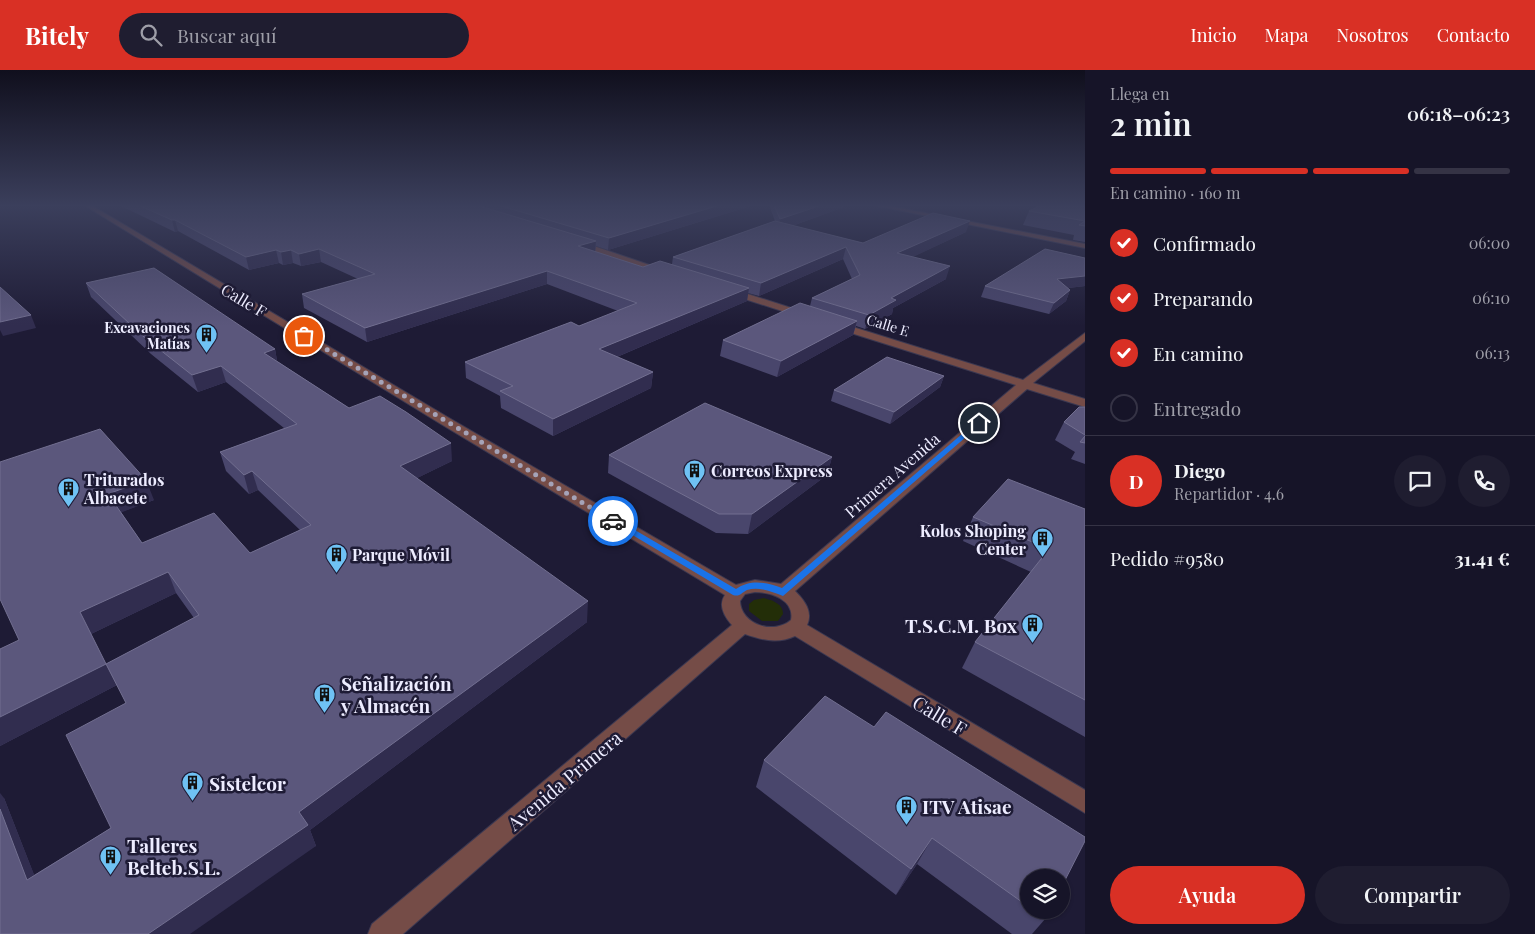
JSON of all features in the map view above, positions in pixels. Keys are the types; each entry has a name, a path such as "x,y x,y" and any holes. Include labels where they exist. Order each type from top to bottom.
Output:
{"street":[{"name":"Calle F","path":"154,245 445,421 736,593"},
{"path":"582,245 678,276"},
{"name":"Calle E","path":"716,287 1085,403"},
{"path":"1025,384 1085,336"},
{"name":"Primera Avenida","path":"783,592 1025,384"},
{"path":"755,586 771,587 783,592 794,599 801,612 801,620 795,627 779,634 768,634 744,625 732,612 731,600 736,593 744,588 755,586"},
{"name":"Avenida Primera","path":"382,934 744,625"},
{"name":"Calle F","path":"795,627 1085,802"}],"green space":[{"path":"764,598 780,605 783,614 778,621 762,621 749,611 749,604 754,600"}],"building":[{"path":"224,245 580,245 578,246 643,267 660,261 749,288 599,349 653,372 553,419 500,391 513,386 465,362 571,322 579,326 637,303 547,271 365,328 302,294 375,274 319,249 299,254 291,250 281,252 276,250 246,257"},
{"path":"706,245 915,245 897,253 950,266 891,298 896,300 869,315 812,298 860,275 846,247 761,283 673,257"},
{"path":"1045,249 1085,258 1085,276 1057,279 1070,290 1054,303 985,286"},
{"path":"154,268 275,349 264,353 349,408 380,396 406,412 451,443 400,466 588,601 299,812 308,825 148,934 0,934 0,809 27,880 111,828 66,735 126,703 106,664 0,717 0,649 19,640 0,599 0,462 100,429 146,480 108,494 142,543 214,513 250,553 311,525 252,471 244,475 220,452 297,424 221,366 192,375 145,338 86,283","holes":["168,572 199,615 106,664 80,612"]},
{"path":"0,287 31,315 0,322"},
{"path":"800,303 857,321 781,361 723,340"},
{"path":"887,357 944,376 894,412 834,390"},
{"path":"705,403 832,457 752,514 719,514 609,455"},
{"path":"1079,407 1085,407 1085,435 1064,422"},
{"path":"1085,436 1085,443 1080,442"},
{"path":"1008,479 1085,509 1085,700 975,642 1049,549 973,517"},
{"name":"ITV Atisae","path":"825,696 874,727 886,712 1085,837 1085,841 1070,870 1020,869 1020,901 932,838 911,869 764,760"}],"way so far":[{"path":"304,336 613,521"}],"place":[{"name":"Excavaciones Matías","path":"206,354"},
{"name":"Correos Express","path":"695,489"},
{"name":"Triturados Albacete","path":"68,507"},
{"name":"Kolos Shoping Center","path":"1042,558"},
{"name":"Parque Móvil","path":"336,573"},
{"name":"T.S.C.M. Box","path":"1033,644"},
{"name":"Señalización y Almacén","path":"325,713"},
{"name":"Sistelcor","path":"193,802"},
{"name":"ITV Atisae","path":"906,825"},
{"name":"Talleres Belteb.S.L.","path":"111,875"}],"route":[{"path":"613,521 736,593 744,588 755,586 771,587 783,592 979,423"}]}
